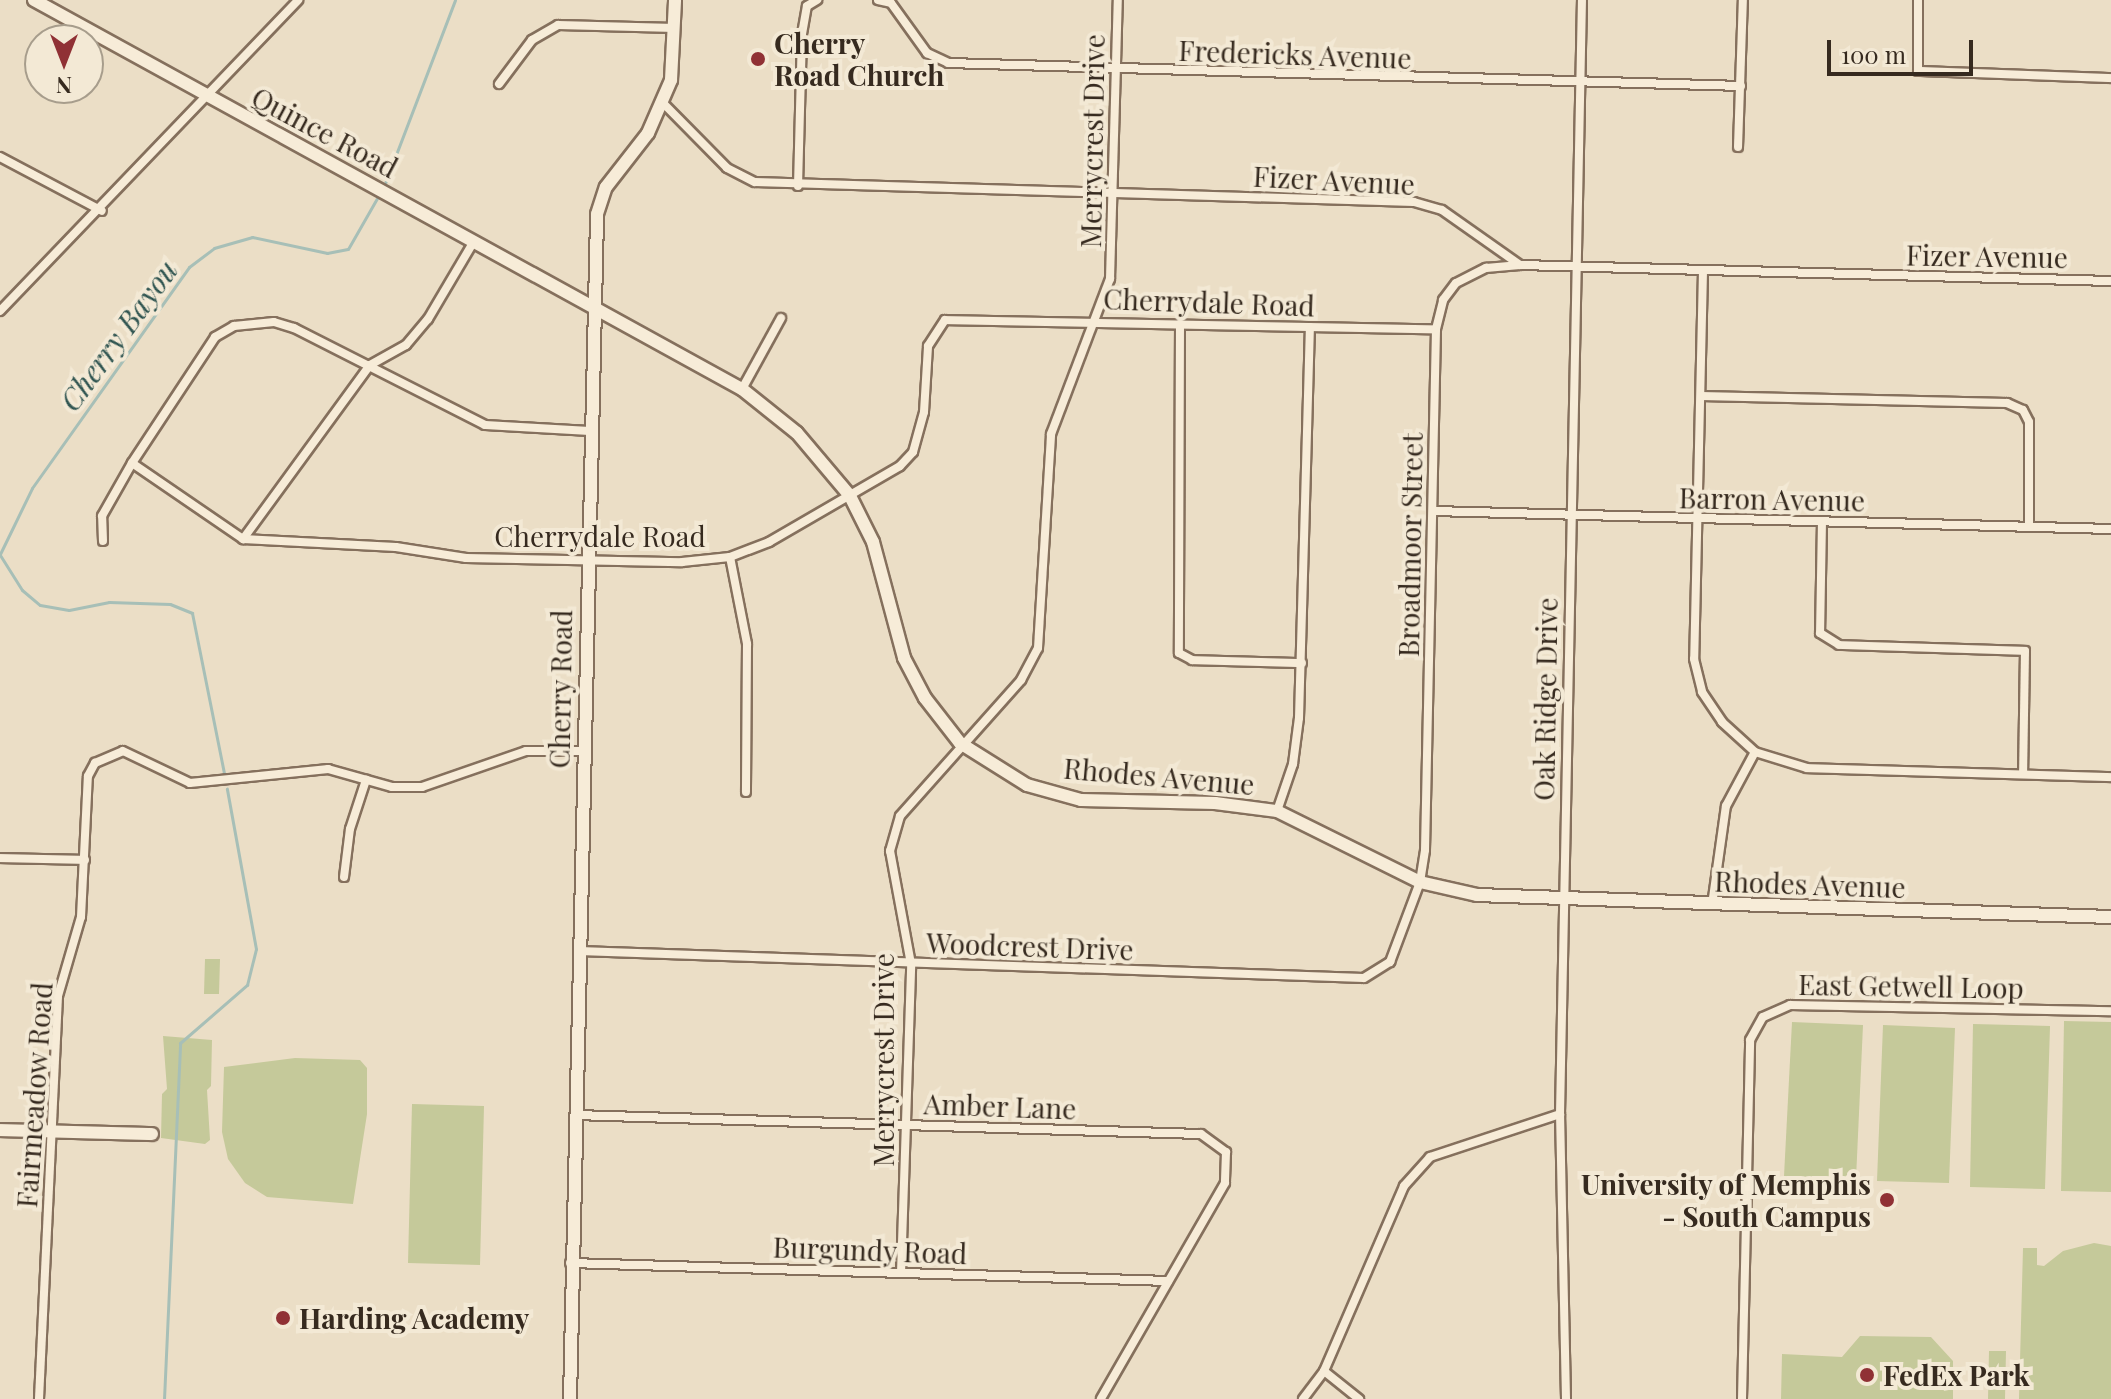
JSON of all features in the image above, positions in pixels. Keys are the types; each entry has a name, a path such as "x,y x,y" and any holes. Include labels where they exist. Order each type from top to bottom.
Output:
{"main road":[{"name":"Quince Road","path":"34,0 594,309"},
{"name":"Cherry Road","path":"570,1399 570,1263 585,561 597,214 606,187 663,103 671,80 675,0"},
{"name":"Rhodes Avenue","path":"594,309 742,389 815,451 850,496 873,542 904,658 925,698 960,743 1027,785 1081,800 1215,803 1277,811 1420,882 1477,895 2111,917"},
{"path":"0,1130 152,1134"}],"street":[{"path":"0,311 102,211 206,95 298,0"},
{"path":"798,186 802,34 807,6 817,0"},
{"name":"Fredericks Avenue","path":"878,0 891,3 927,53 948,63 1114,71 1741,86"},
{"name":"Merrycrest Drive","path":"901,1273 911,964 890,851 900,816 960,743 1021,680 1038,648 1046,588 1051,434 1098,320 1110,279 1118,0"},
{"name":"Oak Ridge Drive","path":"1566,1399 1560,1114 1574,268 1582,0"},
{"path":"1738,147 1743,0"},
{"path":"1918,0 1918,71 2111,78"},
{"path":"499,84 532,40 558,25 675,28"},
{"name":"Fizer Avenue","path":"663,103 727,168 755,182 798,186 1414,202 1442,210 1520,265 2111,281"},
{"path":"0,157 102,211"},
{"path":"132,463 243,539 370,365 406,345 473,243"},
{"name":"Broadmoor Street","path":"1420,882 1436,329 1443,300 1456,283 1486,268 1520,265"},
{"path":"1703,271 1694,659 1702,692 1722,722 1755,752 1807,768 2111,777"},
{"path":"742,389 781,318"},
{"name":"Cherrydale Road","path":"243,539 396,547 466,558 682,562 730,557 769,542 850,496 900,466 913,452 924,412 928,346 945,320 1098,320 1436,329"},
{"path":"103,541 102,516 132,463 215,337 234,326 274,322 294,328 485,425 590,431"},
{"path":"1180,324 1179,653 1192,660 1302,663"},
{"path":"1277,811 1293,764 1302,663 1310,327"},
{"path":"1701,396 2007,403 2023,410 2029,422 2029,527"},
{"name":"Barron Avenue","path":"1433,511 2111,529"},
{"path":"1822,521 1820,633 1839,645 2025,651 2023,774"},
{"path":"730,557 747,644 746,792"},
{"name":"Fairmeadow Road","path":"39,1399 49,1132 58,996 81,917 88,776 104,754 123,751 190,783 301,769 328,769 366,780"},
{"path":"344,877 350,829 366,780 422,787 526,751 583,751"},
{"path":"1712,905 1726,806 1755,752"},
{"path":"0,858 85,860"},
{"name":"Woodcrest Drive","path":"578,951 1364,978 1390,962 1420,882"},
{"name":"East Getwell Loop","path":"1742,1399 1750,1040 1763,1017 1790,1005 2111,1011"},
{"path":"1303,1399 1324,1371 1404,1186 1430,1157 1560,1114"},
{"name":"Amber Lane","path":"574,1115 1201,1134 1226,1152 1225,1183 1168,1281"},
{"name":"Burgundy Road","path":"570,1263 1168,1281"},
{"path":"1101,1399 1168,1281"},
{"path":"1324,1371 1359,1399"}],"green space":[{"path":"205,959 220,959 219,994 204,994"},
{"path":"2064,1021 2111,1022 2111,1192 2061,1191"},
{"path":"1792,1022 1863,1025 1856,1179 1784,1176"},
{"path":"1973,1024 2050,1026 2045,1189 1970,1187"},
{"path":"1883,1025 1955,1028 1949,1183 1877,1181"},
{"path":"163,1036 212,1040 211,1086 207,1090 210,1140 205,1144 161,1138 162,1094 167,1089"},
{"path":"295,1058 360,1060 367,1068 367,1114 353,1204 267,1197 245,1183 228,1159 222,1132 224,1067"},
{"path":"412,1104 484,1106 480,1265 408,1263"},
{"path":"2094,1243 2111,1246 2111,1399 2019,1399 2023,1248 2037,1248 2037,1265 2044,1266 2063,1251"},
{"name":"FedEx Park","path":"1860,1336 1931,1337 1953,1361 1953,1399 1781,1399 1782,1354 1842,1357"},
{"path":"1989,1351 2006,1351 2005,1399 1988,1399"}],"waterway":[{"name":"Cherry Bayou","path":"384,186 455,0"},
{"name":"Cherry Bayou","path":"0,554 32,488 189,267 214,248 252,237 327,253 348,249 380,193"},
{"path":"0,555 22,590 40,605 69,610 109,602 170,604 192,613 224,773"},
{"path":"164,1399 180,1043 247,985 256,949 227,789"}],"place":[{"name":"Cherry Road Church","path":"758,59"},
{"name":"University of Memphis - South Campus","path":"1887,1200"},
{"name":"Harding Academy","path":"283,1318"},
{"name":"FedEx Park","path":"1867,1375"}]}
